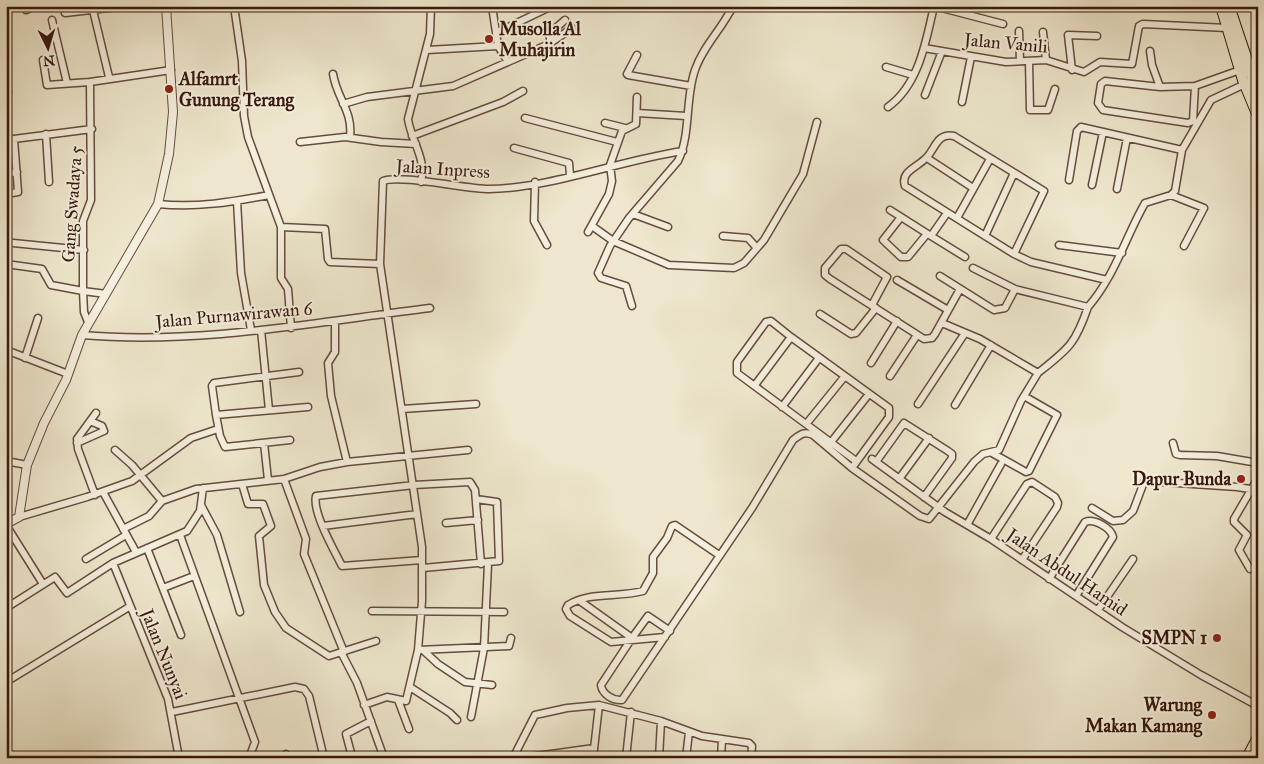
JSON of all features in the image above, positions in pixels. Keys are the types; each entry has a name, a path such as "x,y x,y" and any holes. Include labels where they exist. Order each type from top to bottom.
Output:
{"main road":[{"path":"1221,6 1240,70 1251,78 1258,93"},
{"path":"1230,6 1251,78 1258,116"},
{"path":"1247,758 1258,737"},
{"path":"1255,758 1258,753"}],"street":[{"path":"23,6 26,10 33,7"},
{"path":"65,13 126,6"},
{"path":"19,517 27,465 44,423 68,374 82,335 158,204 171,137 173,112 166,6"},
{"path":"234,6 242,61 244,116 248,137 281,227 282,278 288,289 291,328"},
{"path":"421,182 421,158 412,136 408,119 427,50 431,6"},
{"path":"492,6 498,46 508,62"},
{"path":"496,33 552,6"},
{"path":"632,306 626,286 608,281 598,275 613,241 633,214 665,178 684,151 686,116 694,70 703,50 727,19 733,6"},
{"path":"888,107 900,98 913,76 924,48 934,6 1002,24"},
{"path":"93,9 109,77"},
{"path":"52,20 67,83"},
{"path":"551,43 549,34 565,20"},
{"path":"1096,36 1068,35 1072,70 1084,72 1100,62 1131,65 1134,60 1139,26 1143,24 1227,28"},
{"path":"343,104 367,97 453,86 551,43 572,28"},
{"path":"1019,31 1020,61"},
{"path":"1043,32 1046,60"},
{"path":"427,50 498,46"},
{"name":"Jalan Vanili","path":"924,48 1006,62 1046,60 1072,70"},
{"path":"1150,50 1152,65 1160,87"},
{"path":"925,95 942,51"},
{"path":"637,55 627,74 628,76 691,86"},
{"path":"962,102 972,57"},
{"path":"43,60 47,85 90,82 109,77 171,70"},
{"path":"1029,61 1030,110 1048,110 1055,89"},
{"path":"886,66 913,76"},
{"path":"1195,86 1194,118 1188,123 1103,110 1098,103 1101,84 1105,82 1160,87 1195,86 1240,70"},
{"path":"333,74 337,92 350,117 350,137"},
{"path":"668,634 648,616 601,685 606,694 618,701 622,700 668,634 757,500 793,440 800,434 806,432 813,435 852,468 926,520 932,517 974,462 983,454 995,452 1001,448 1024,396 1038,373 1071,346 1080,331 1088,307 1108,280 1145,204 1171,195 1175,191 1182,150 1211,100 1251,78"},
{"name":"Gang Swadaya 5","path":"88,322 84,312 83,221 91,200 92,129 90,82"},
{"path":"412,136 503,102 523,91"},
{"path":"605,122 625,128 635,125 637,97"},
{"path":"637,113 686,116"},
{"path":"524,118 617,142"},
{"path":"592,226 613,241 669,265 734,268 744,263 764,240 803,174 817,122"},
{"path":"588,232 609,194 612,181 610,165 617,142 625,128"},
{"path":"1069,180 1078,129 1084,128 1182,150"},
{"path":"6,140 92,129"},
{"path":"1092,185 1103,132"},
{"path":"46,134 49,182"},
{"path":"300,142 333,136 416,144"},
{"path":"1014,254 1044,192 1042,188 1014,174 951,136 936,142 927,158 907,172 904,183 947,214 958,218 1014,254 1031,262 1108,280"},
{"path":"1118,189 1127,138"},
{"path":"6,194 18,193 14,139"},
{"path":"514,148 561,159 569,163 570,176"},
{"name":"Jalan Inpress","path":"410,687 421,650 422,560 414,485 386,313 380,264 383,181 421,182 488,189 570,176 610,165 684,151"},
{"path":"927,158 973,188"},
{"path":"958,218 990,159"},
{"path":"6,173 17,172"},
{"path":"985,236 1014,174"},
{"path":"535,182 534,221 547,245"},
{"path":"158,204 196,205 237,201 269,195"},
{"path":"1171,195 1204,208 1184,246"},
{"path":"237,201 241,273 251,330"},
{"path":"890,210 965,257"},
{"path":"633,214 668,227"},
{"path":"901,217 883,240 886,246 901,257 908,257 947,214"},
{"path":"281,227 325,229 330,262 380,264"},
{"path":"723,236 748,238 756,247"},
{"path":"14,242 84,250"},
{"path":"1059,245 1122,253"},
{"path":"820,314 851,334 856,333 874,307 887,277 846,249 841,248 825,268 825,275 874,307 897,321 924,339 932,338 960,289"},
{"path":"6,264 42,269 51,286 106,294"},
{"path":"973,268 1015,289 1088,307"},
{"path":"940,276 999,310 1008,306 1015,289"},
{"path":"897,280 948,310"},
{"name":"Jalan Purnawirawan 6","path":"82,335 137,338 291,328 430,308"},
{"path":"25,358 38,318"},
{"path":"335,321 336,352 328,363 332,396 346,462"},
{"path":"852,468 891,413 889,408 771,321 764,325 736,367 737,373 808,423 856,461"},
{"path":"871,363 897,321"},
{"path":"942,323 991,345 1038,373"},
{"path":"261,330 269,410"},
{"path":"918,404 965,333"},
{"path":"890,376 917,335"},
{"path":"755,385 791,337"},
{"path":"955,405 991,345"},
{"path":"6,350 68,374"},
{"path":"782,406 819,358"},
{"path":"290,440 225,447 218,429 212,386 214,383 299,372"},
{"path":"808,423 845,376"},
{"path":"832,441 869,394"},
{"path":"991,452 1026,472 1029,471 1057,415 1024,396"},
{"path":"402,409 476,404"},
{"path":"216,415 308,407"},
{"path":"95,495 77,443 78,437 96,413"},
{"path":"77,443 104,431 102,426 90,421"},
{"name":"Jalan Abdul Hamid","path":"929,438 904,423 874,461 938,507 991,539 1170,658 1258,706"},
{"path":"43,584 6,524 19,517 95,495 132,481 191,438 218,429"},
{"path":"899,478 929,438 952,457 924,497"},
{"path":"264,443 268,480"},
{"path":"1174,443 1176,454 1180,455 1217,456 1258,463"},
{"path":"115,450 140,474 162,501"},
{"path":"86,559 149,516 162,501 202,488 284,479 320,467 346,462 468,450"},
{"path":"6,461 27,465"},
{"path":"967,525 1001,464"},
{"path":"1250,570 1240,555 1239,550 1247,535 1234,522 1250,489 1258,478"},
{"path":"284,479 306,537 304,554 342,652 358,683 383,757"},
{"path":"1092,508 1113,521 1124,520 1133,511 1144,482 1148,481 1250,489 1258,496"},
{"path":"422,560 342,566 319,515 315,501 318,494 470,482 474,486 476,499 480,564"},
{"path":"991,539 1027,484 1032,482 1056,497 1057,507 1022,560"},
{"path":"242,484 248,503 263,504 271,526 261,533 259,541 264,585 275,612 286,628 331,656 376,641"},
{"path":"6,608 56,577 67,593 113,563 180,535 192,526 201,505 202,488"},
{"path":"103,492 136,552"},
{"path":"422,568 488,564 499,561 498,509 495,500 476,499"},
{"path":"201,505 217,535 240,612"},
{"path":"323,526 416,514"},
{"path":"446,523 478,520"},
{"path":"1049,579 1085,522 1093,521 1107,529 1113,537 1076,596"},
{"path":"668,634 611,642 570,616 566,609 574,601 580,601 595,594 623,595 643,591 654,573 654,557 657,549 667,538 672,526 675,525 719,555"},
{"path":"180,535 255,742 249,758"},
{"path":"147,548 181,635"},
{"path":"1098,610 1133,559"},
{"name":"Jalan Nunyai","path":"113,563 172,712 179,758"},
{"path":"471,717 484,648 488,564"},
{"path":"163,588 194,576"},
{"path":"580,601 631,639"},
{"path":"6,682 129,607"},
{"path":"372,611 504,612"},
{"path":"421,650 509,646 511,638"},
{"path":"421,650 438,664 466,682 492,684"},
{"path":"172,712 295,687 304,689 309,696 324,758"},
{"path":"364,705 382,698 406,701 410,687 450,713 457,720"},
{"path":"398,700 409,729"},
{"path":"593,758 599,705"},
{"path":"514,758 535,715 567,708 599,705 631,712 689,732 722,740 749,743 752,746 751,758"},
{"path":"626,758 631,712"},
{"path":"350,753 346,734 371,721"},
{"path":"659,758 661,721"},
{"path":"686,758 689,732"},
{"path":"721,758 722,740"},
{"path":"522,758 594,748"}],"place":[{"name":"Musolla Al Muhajirin","path":"489,39"},
{"name":"Alfamrt Gunung Terang","path":"169,89"},
{"name":"Dapur Bunda","path":"1241,479"},
{"name":"SMPN 1","path":"1217,638"},
{"name":"Warung Makan Kamang","path":"1212,715"}]}
